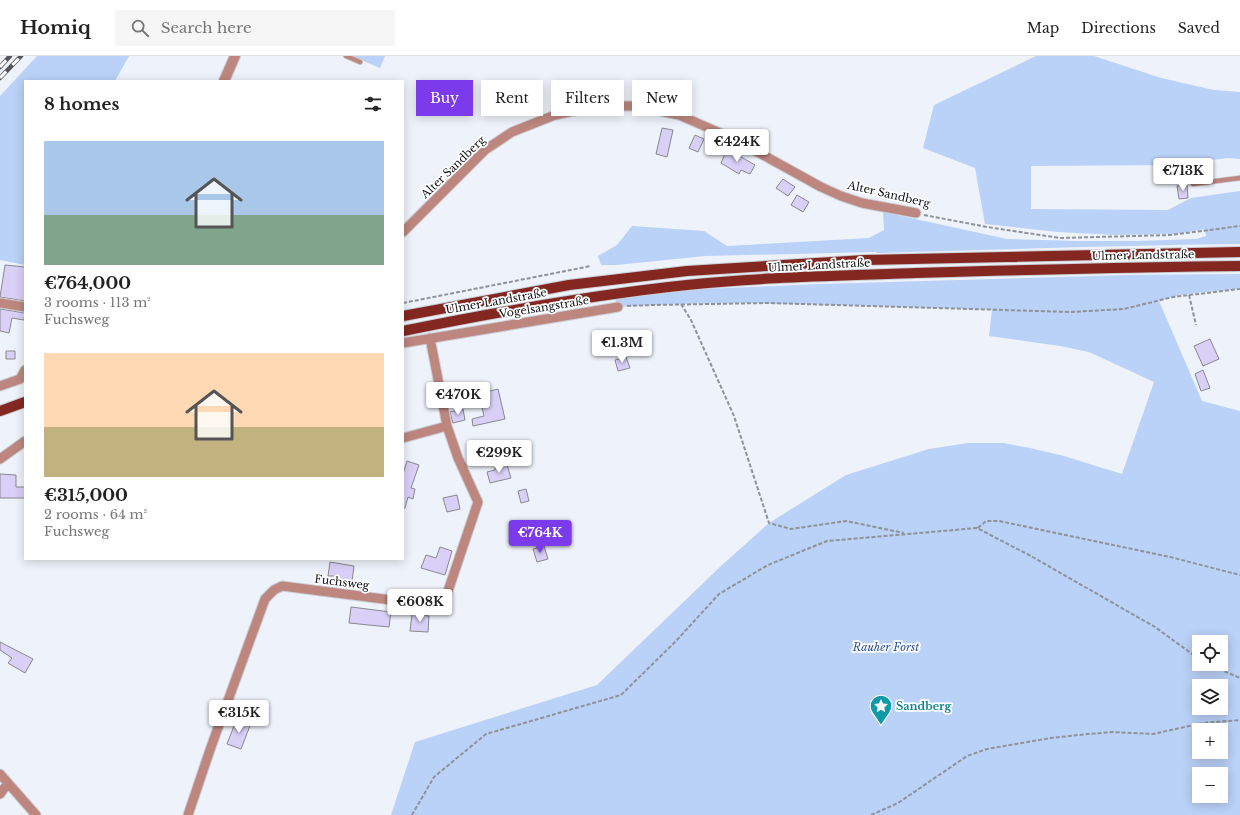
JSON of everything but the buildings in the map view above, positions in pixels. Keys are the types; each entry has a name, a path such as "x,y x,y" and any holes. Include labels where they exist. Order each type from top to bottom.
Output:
{"main road":[{"name":"Ulmer Landstraße","path":"404,316 569,285 636,276 701,270 865,260 1240,252"},
{"name":"Ulmer Landstraße","path":"404,331 571,300 689,285 866,275 1020,270 1240,266"},
{"path":"0,411 24,402"}],"street":[{"path":"224,80 235,56"},
{"name":"Alter Sandberg","path":"404,231 485,150 512,132 555,115 597,106 636,106 679,115 734,139 821,187 841,196 862,203 916,214"},
{"path":"0,303 24,307"},
{"name":"Vogelsangstraße","path":"404,343 618,307"},
{"name":"Fuchsweg","path":"188,815 265,599 274,590 282,586 438,606 445,600 478,502 458,458 447,426 430,338"},
{"path":"0,386 20,378 24,372"},
{"path":"404,438 447,426"},
{"path":"0,459 24,442"},
{"path":"0,774 36,815"},
{"path":"0,794 8,783"}],"lane":[{"path":"346,56 360,62"},
{"path":"1193,184 1240,178"}],"path":[{"name":"Alter Sandberg","path":"916,214 1060,238 1171,235 1240,226"},
{"path":"404,303 591,266"},
{"path":"618,307 681,304 768,303 1071,312 1124,309 1174,297 1240,289"},
{"path":"1189,295 1196,325"},
{"path":"681,304 691,320 734,416 769,522 791,529 846,521 907,534"},
{"path":"977,528 986,521 999,521 1170,557 1240,575"},
{"path":"412,815 434,777 486,734 621,695 676,641 719,594 768,565 827,541 977,528 1029,555 1155,627 1192,654"},
{"path":"1224,671 1240,678"},
{"path":"871,815 898,803 967,756 988,749 1051,738 1088,734 1113,732 1153,734 1202,723 1240,720"}],"green space":[{"path":"37,56 129,56 116,80 24,80 24,265 0,260 0,96"},
{"path":"352,56 385,56 380,68"},
{"path":"1036,56 1094,56 1161,78 1214,90 1240,92 1240,159 1227,158 1177,165 1031,166 1031,209 1168,210 1191,198 1240,191 1240,244 705,256 617,265 601,265 598,256 617,245 632,226 704,231 727,246 869,238 884,230 883,212 1007,239 1137,241 1196,239 1206,236 1205,229 1175,234 1115,235 1058,232 985,224 975,168 923,148 934,105"},
{"name":"Rauher Forst","path":"1240,274 1240,289 1188,294 1159,301 1202,401 1240,411 1240,815 391,815 415,742 597,685 721,566 769,523 846,475 929,449 968,443 1003,443 1030,448 1064,456 1122,474 1154,382 1089,352 1060,346 989,336 992,310 758,303 618,307 615,299 703,289 1128,275"}],"railway":[{"path":"0,67 10,56"},
{"path":"0,78 21,56"}],"place":[{"name":"Sandberg","path":"881,726"}]}
